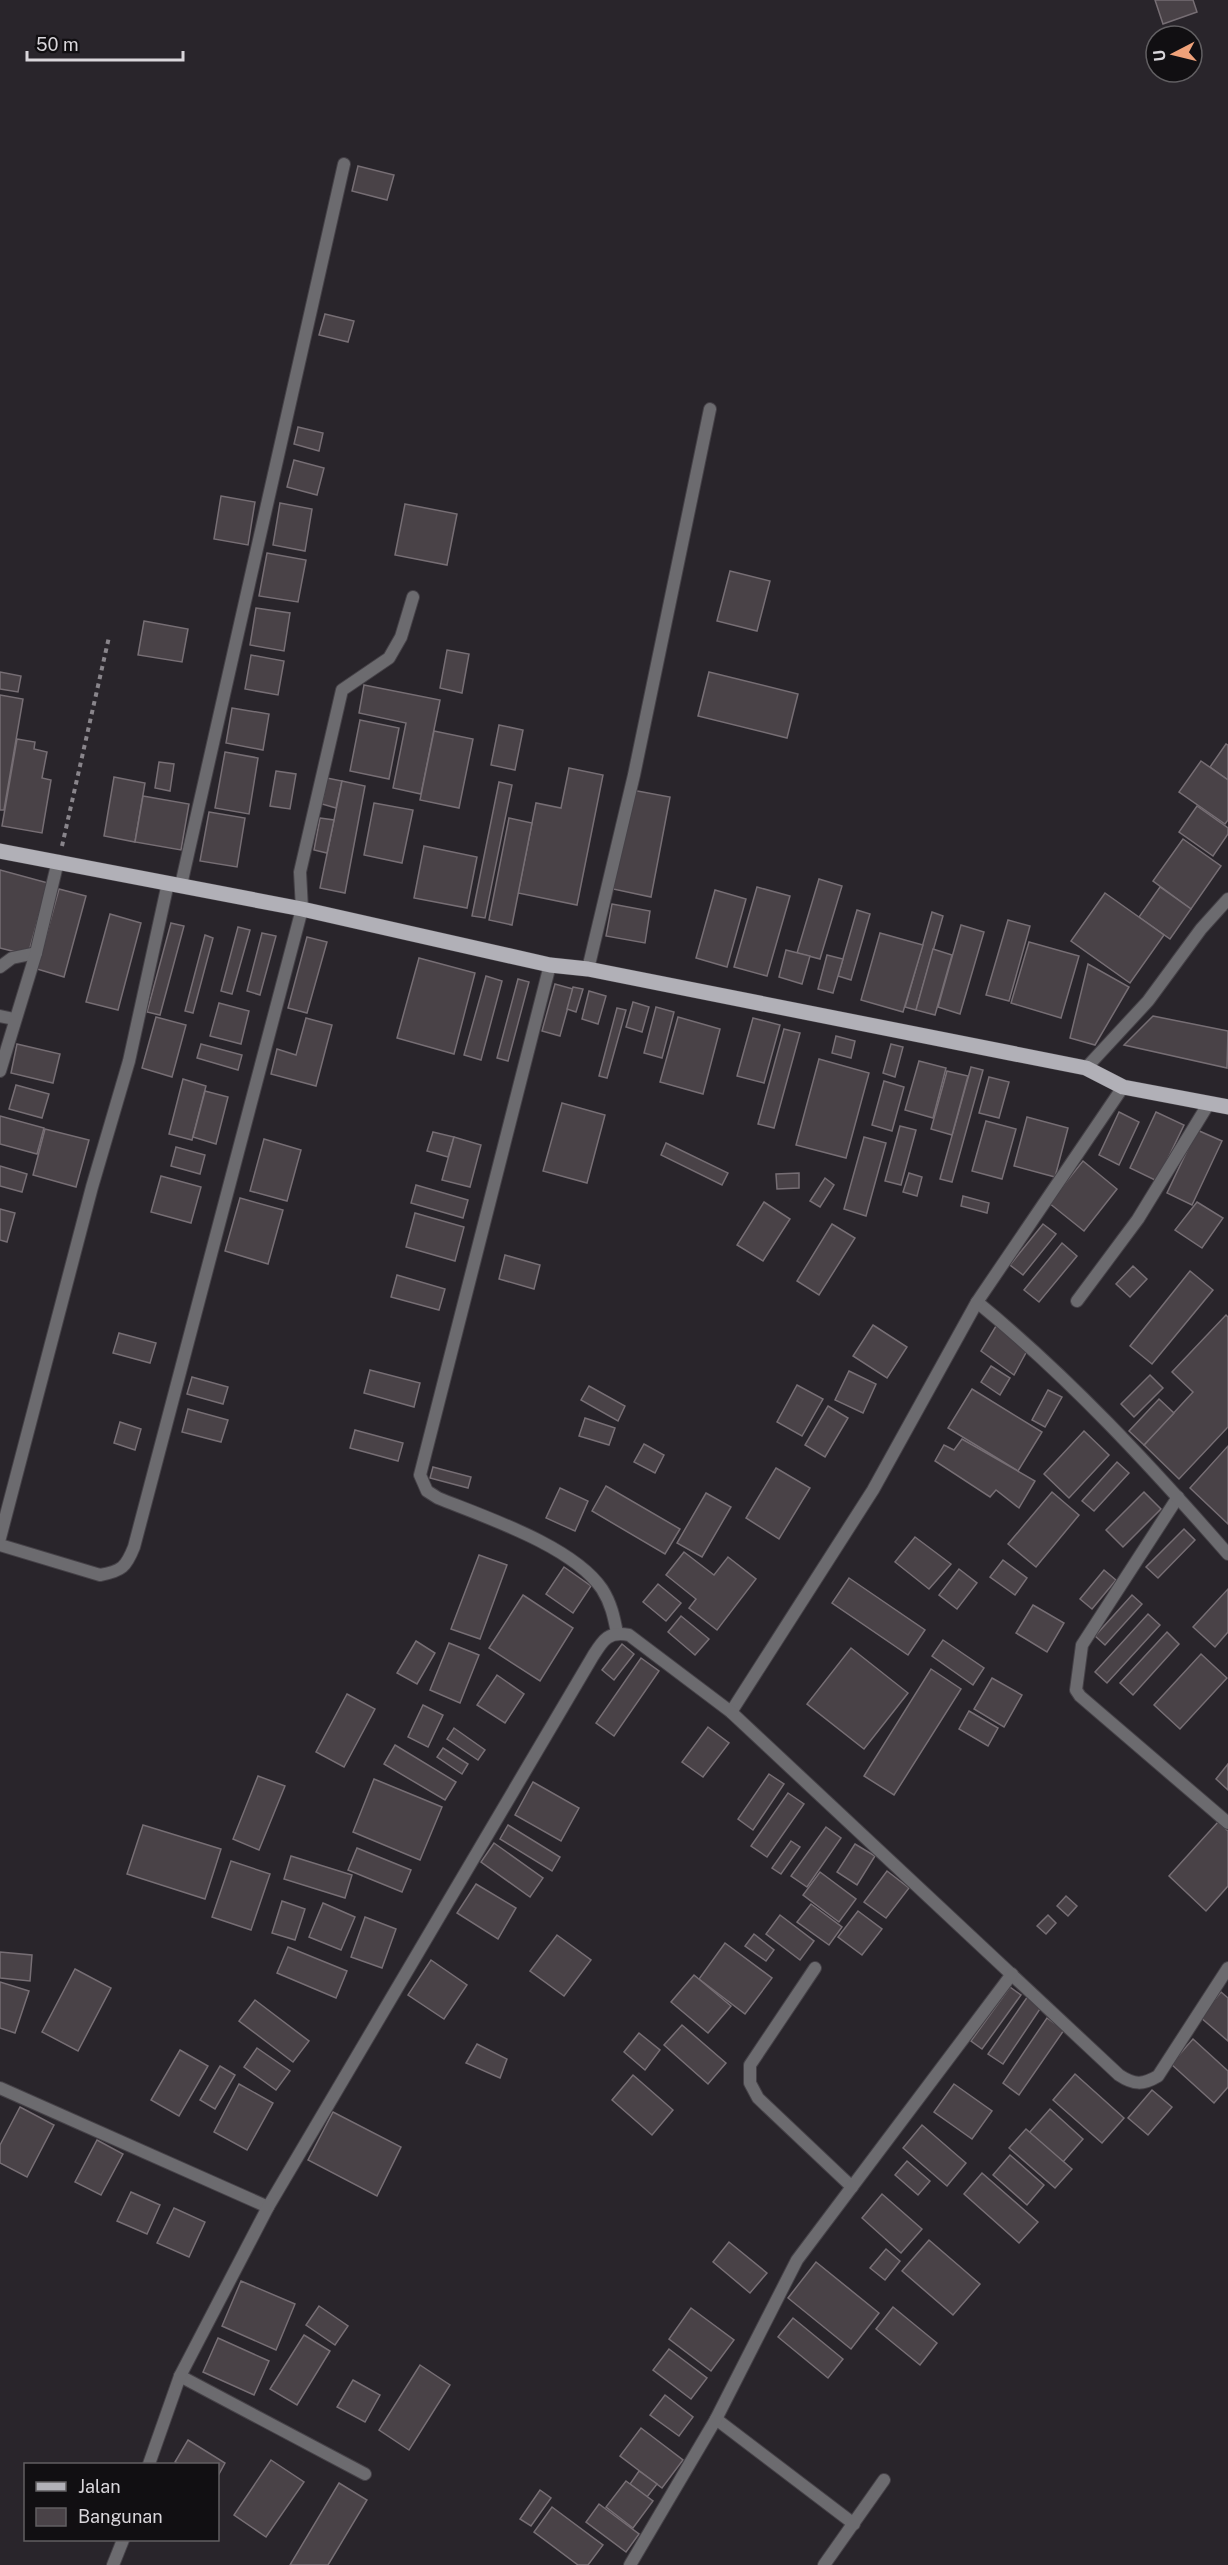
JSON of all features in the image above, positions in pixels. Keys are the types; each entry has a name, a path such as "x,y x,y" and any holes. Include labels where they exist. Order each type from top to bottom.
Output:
{"main road":[{"path":"0,851 302,909 550,965 588,969 1086,1068 1123,1087 1228,1107"}],"street":[{"path":"0,1538 92,1187 129,1061 175,884 344,164"},
{"path":"588,969 634,775 710,409"},
{"path":"0,1545 100,1575 117,1572 128,1562 134,1547 302,909 300,872 342,690 389,658 401,637 413,597"},
{"path":"0,1071 36,953 58,861"},
{"path":"1086,1068 1148,1002 1201,929 1228,899"},
{"path":"0,967 12,958 36,953"},
{"path":"550,965 420,1475 427,1491 438,1498 523,1533 575,1562 601,1588 612,1608 617,1633"},
{"path":"0,1016 14,1019"},
{"path":"731,1712 873,1490 977,1302 1123,1087"},
{"path":"1077,1301 1138,1219 1209,1103"},
{"path":"977,1302 1048,1363 1178,1497 1228,1554"},
{"path":"1178,1497 1082,1645 1076,1690 1080,1696 1228,1823"},
{"path":"149,2463 180,2376 268,2207 604,1638 617,1633 629,1635 731,1712 1129,2082 1139,2084 1158,2076 1228,1968"},
{"path":"815,1968 750,2065 750,2083 758,2098 852,2187"},
{"path":"630,2565 716,2419 797,2260 1012,1974"},
{"path":"0,2088 268,2207"},
{"path":"180,2376 365,2474"},
{"path":"716,2419 854,2524"},
{"path":"824,2565 884,2480"},
{"path":"114,2565 123,2541"}],"path":[{"path":"58,861 109,637"}],"building":[{"path":"1155,0 1193,0 1197,12 1163,24"},
{"path":"358,166 394,175 387,200 352,191"},
{"path":"325,314 354,321 348,342 319,335"},
{"path":"298,427 323,433 319,451 294,444"},
{"path":"294,460 324,468 317,495 287,487"},
{"path":"221,496 255,502 248,545 214,539"},
{"path":"280,503 312,509 305,551 273,545"},
{"path":"405,504 457,514 447,565 395,555"},
{"path":"267,553 306,560 298,602 259,596"},
{"path":"730,571 770,581 757,631 717,621"},
{"path":"256,608 290,613 284,651 250,645"},
{"path":"144,621 188,629 182,662 138,655"},
{"path":"447,650 469,654 462,693 440,688"},
{"path":"251,655 284,661 278,695 245,689"},
{"path":"0,672 21,676 18,692 0,689"},
{"path":"709,672 798,694 787,738 698,716"},
{"path":"364,685 440,700 421,794 393,788 406,723 359,713"},
{"path":"0,695 23,699 4,810 0,810"},
{"path":"232,708 269,714 263,750 226,743"},
{"path":"360,720 399,728 389,779 350,771"},
{"path":"499,725 523,730 515,770 491,765"},
{"path":"434,731 473,739 459,808 420,800"},
{"path":"17,739 35,742 34,749 47,752 42,778 51,780 42,833 2,826"},
{"path":"1226,744 1228,745 1228,780 1210,767"},
{"path":"225,752 258,758 249,814 215,808"},
{"path":"1201,761 1228,780 1228,820 1225,824 1179,792"},
{"path":"159,762 174,764 170,791 155,788"},
{"path":"569,768 603,775 577,905 518,893 536,803 561,808"},
{"path":"276,771 296,774 290,809 270,806"},
{"path":"114,777 145,783 135,842 104,836"},
{"path":"327,778 342,781 336,808 322,804"},
{"path":"342,781 365,786 345,893 320,888"},
{"path":"499,782 512,785 485,918 472,916"},
{"path":"632,790 670,797 651,897 613,889"},
{"path":"143,796 189,804 181,850 135,842"},
{"path":"374,803 413,810 402,863 364,855"},
{"path":"1197,806 1228,828 1228,834 1213,856 1179,832"},
{"path":"209,812 245,818 237,867 200,861"},
{"path":"320,818 334,820 327,853 314,850"},
{"path":"509,818 532,823 512,925 489,920"},
{"path":"1183,839 1221,866 1191,909 1153,881"},
{"path":"424,846 477,857 467,908 414,898"},
{"path":"0,870 48,883 28,955 0,948"},
{"path":"819,879 842,886 820,959 797,953"},
{"path":"757,887 790,896 767,976 734,967"},
{"path":"1160,887 1191,909 1170,939 1139,917"},
{"path":"59,889 86,896 64,977 37,969"},
{"path":"715,890 746,899 727,967 696,958"},
{"path":"1105,893 1164,935 1130,983 1071,941"},
{"path":"612,904 650,911 645,943 606,936"},
{"path":"857,910 870,914 851,980 838,976"},
{"path":"932,912 943,916 916,1010 905,1007"},
{"path":"110,914 141,923 118,1010 86,1002"},
{"path":"1008,920 1030,926 1009,1001 986,995"},
{"path":"171,923 184,926 160,1015 147,1012"},
{"path":"961,925 984,932 960,1014 938,1007"},
{"path":"238,927 250,930 232,994 221,991"},
{"path":"262,933 276,936 260,995 247,991"},
{"path":"880,933 923,945 903,1012 861,1000"},
{"path":"205,935 213,938 193,1013 185,1011"},
{"path":"307,937 327,942 307,1013 288,1008"},
{"path":"1029,942 1079,956 1061,1018 1011,1003"},
{"path":"933,949 952,955 935,1015 916,1010"},
{"path":"786,950 810,956 802,984 779,977"},
{"path":"827,955 843,959 833,993 818,989"},
{"path":"419,958 475,973 454,1054 397,1038"},
{"path":"1088,964 1129,987 1095,1045 1070,1038"},
{"path":"486,976 502,981 481,1060 464,1055"},
{"path":"518,979 529,982 508,1061 497,1058"},
{"path":"555,984 573,989 560,1036 542,1031"},
{"path":"573,987 583,989 576,1012 567,1009"},
{"path":"589,991 606,996 598,1024 582,1019"},
{"path":"633,1002 649,1007 642,1032 626,1027"},
{"path":"219,1003 249,1011 241,1044 210,1036"},
{"path":"656,1007 674,1012 662,1058 644,1053"},
{"path":"617,1008 626,1010 607,1078 599,1076"},
{"path":"1153,1016 1228,1031 1227,1068 1124,1045"},
{"path":"156,1017 186,1025 172,1077 142,1068"},
{"path":"678,1017 720,1029 703,1094 660,1082"},
{"path":"306,1018 332,1025 316,1086 271,1074 277,1049 296,1055"},
{"path":"753,1018 780,1025 764,1083 737,1076"},
{"path":"784,1029 800,1033 774,1128 758,1124"},
{"path":"836,1036 855,1041 851,1058 832,1053"},
{"path":"17,1044 60,1054 53,1083 11,1073"},
{"path":"201,1044 242,1055 238,1070 197,1058"},
{"path":"891,1044 903,1047 895,1077 883,1073"},
{"path":"819,1059 869,1073 846,1158 796,1145"},
{"path":"919,1061 946,1068 933,1118 905,1110"},
{"path":"971,1067 983,1070 952,1182 940,1179"},
{"path":"947,1071 968,1076 952,1135 931,1129"},
{"path":"989,1077 1009,1082 999,1118 979,1113"},
{"path":"183,1079 206,1086 192,1140 169,1134"},
{"path":"884,1081 904,1087 892,1131 872,1125"},
{"path":"16,1085 49,1094 42,1118 9,1109"},
{"path":"205,1091 228,1097 216,1144 193,1137"},
{"path":"562,1103 605,1115 587,1183 543,1171"},
{"path":"1119,1112 1139,1122 1119,1165 1099,1155"},
{"path":"1156,1112 1184,1125 1157,1181 1130,1168"},
{"path":"0,1116 44,1128 37,1154 0,1144"},
{"path":"1027,1117 1068,1128 1055,1177 1014,1166"},
{"path":"986,1121 1016,1129 1002,1179 972,1171"},
{"path":"900,1126 916,1130 901,1185 885,1181"},
{"path":"45,1129 89,1140 76,1187 33,1175"},
{"path":"1197,1130 1222,1141 1192,1205 1167,1193"},
{"path":"433,1132 454,1137 448,1157 427,1151"},
{"path":"454,1137 481,1145 470,1187 442,1180"},
{"path":"864,1137 886,1143 866,1216 844,1209"},
{"path":"264,1139 301,1150 287,1201 250,1191"},
{"path":"666,1143 728,1173 722,1185 661,1155"},
{"path":"176,1147 205,1155 200,1174 171,1166"},
{"path":"1083,1161 1117,1189 1084,1231 1049,1203"},
{"path":"0,1166 27,1174 22,1192 0,1186"},
{"path":"799,1173 799,1188 777,1189 776,1174"},
{"path":"909,1173 922,1177 917,1196 903,1192"},
{"path":"161,1176 201,1187 191,1223 151,1212"},
{"path":"825,1178 834,1185 820,1207 810,1201"},
{"path":"416,1185 468,1200 463,1218 411,1203"},
{"path":"963,1196 989,1203 987,1213 961,1206"},
{"path":"240,1198 283,1210 268,1264 225,1251"},
{"path":"764,1202 790,1219 763,1261 737,1245"},
{"path":"1197,1202 1223,1218 1202,1248 1175,1230"},
{"path":"0,1209 15,1213 7,1242 0,1240"},
{"path":"415,1213 464,1227 455,1261 406,1247"},
{"path":"832,1224 855,1238 819,1295 797,1281"},
{"path":"1043,1224 1056,1234 1023,1275 1010,1265"},
{"path":"1062,1243 1077,1256 1039,1302 1024,1290"},
{"path":"505,1255 540,1265 534,1289 499,1279"},
{"path":"1133,1266 1147,1279 1130,1297 1116,1284"},
{"path":"1190,1271 1213,1290 1152,1364 1130,1346"},
{"path":"397,1275 445,1289 439,1310 391,1297"},
{"path":"1226,1315 1228,1317 1228,1427 1179,1479 1144,1445 1193,1392 1172,1372"},
{"path":"873,1325 907,1347 887,1378 853,1356"},
{"path":"996,1326 1028,1349 1014,1375 981,1351"},
{"path":"119,1333 156,1343 150,1363 113,1353"},
{"path":"991,1366 1010,1378 1000,1395 981,1382"},
{"path":"370,1370 420,1383 414,1407 364,1393"},
{"path":"849,1371 876,1384 863,1413 835,1400"},
{"path":"1150,1375 1163,1388 1134,1417 1121,1404"},
{"path":"192,1377 228,1387 223,1404 187,1394"},
{"path":"797,1385 823,1399 802,1436 777,1422"},
{"path":"589,1386 625,1406 618,1421 581,1400"},
{"path":"972,1389 1042,1432 1018,1471 948,1428"},
{"path":"1048,1390 1062,1397 1045,1427 1032,1420"},
{"path":"1159,1399 1174,1413 1144,1445 1129,1431"},
{"path":"828,1406 848,1418 825,1457 805,1445"},
{"path":"188,1409 228,1420 221,1442 182,1432"},
{"path":"585,1418 615,1428 609,1445 579,1436"},
{"path":"120,1422 141,1429 135,1450 114,1443"},
{"path":"355,1430 403,1443 398,1461 350,1448"},
{"path":"1084,1431 1109,1455 1069,1498 1044,1474"},
{"path":"962,1439 1035,1481 1019,1508 996,1490 990,1497 935,1461 944,1445 954,1450"},
{"path":"644,1444 664,1455 655,1473 634,1462"},
{"path":"1228,1446 1228,1524 1190,1488"},
{"path":"1117,1462 1129,1473 1094,1511 1082,1501"},
{"path":"433,1467 471,1477 468,1488 430,1478"},
{"path":"776,1468 810,1488 779,1539 746,1518"},
{"path":"606,1486 680,1529 665,1554 592,1511"},
{"path":"560,1488 588,1501 575,1531 546,1518"},
{"path":"1052,1492 1079,1515 1036,1567 1008,1544"},
{"path":"1144,1492 1161,1509 1123,1547 1106,1530"},
{"path":"706,1493 731,1507 702,1557 677,1543"},
{"path":"1184,1529 1195,1540 1158,1578 1146,1567"},
{"path":"915,1537 951,1564 929,1589 895,1562"},
{"path":"684,1552 714,1575 728,1557 756,1579 717,1630 689,1608 696,1599 666,1575"},
{"path":"479,1555 507,1565 480,1639 451,1629"},
{"path":"1003,1560 1027,1578 1015,1595 990,1577"},
{"path":"564,1567 591,1586 573,1613 546,1594"},
{"path":"959,1569 977,1583 957,1609 939,1595"},
{"path":"1104,1570 1116,1580 1092,1609 1080,1599"},
{"path":"849,1578 925,1630 908,1655 832,1603"},
{"path":"658,1584 681,1603 666,1621 643,1602"},
{"path":"1228,1589 1228,1632 1215,1647 1193,1627"},
{"path":"523,1595 573,1628 540,1681 489,1648"},
{"path":"1132,1595 1142,1604 1105,1645 1095,1636"},
{"path":"1033,1605 1064,1623 1047,1652 1016,1633"},
{"path":"1148,1614 1160,1625 1107,1683 1095,1672"},
{"path":"681,1616 709,1639 695,1655 668,1632"},
{"path":"1167,1632 1179,1644 1133,1695 1120,1683"},
{"path":"943,1640 984,1668 973,1685 932,1656"},
{"path":"416,1641 435,1653 417,1684 397,1673"},
{"path":"449,1643 479,1655 460,1703 430,1690"},
{"path":"622,1644 634,1654 614,1680 602,1670"},
{"path":"851,1648 908,1693 864,1749 807,1704"},
{"path":"1201,1654 1227,1678 1180,1729 1154,1705"},
{"path":"641,1658 659,1671 614,1736 596,1723"},
{"path":"931,1669 961,1689 894,1795 864,1776"},
{"path":"497,1675 524,1694 505,1723 477,1705"},
{"path":"992,1678 1022,1695 1004,1727 974,1709"},
{"path":"347,1694 375,1709 344,1767 316,1752"},
{"path":"423,1705 443,1715 428,1747 408,1737"},
{"path":"969,1711 998,1728 988,1746 959,1729"},
{"path":"708,1727 729,1743 703,1777 682,1762"},
{"path":"454,1728 485,1750 478,1760 447,1739"},
{"path":"395,1745 456,1782 445,1800 384,1764"},
{"path":"443,1748 468,1764 462,1774 437,1757"},
{"path":"1228,1764 1228,1790 1216,1779"},
{"path":"769,1774 784,1784 753,1830 738,1819"},
{"path":"258,1776 285,1786 259,1850 233,1839"},
{"path":"374,1779 442,1807 420,1860 353,1832"},
{"path":"533,1782 579,1808 561,1841 515,1815"},
{"path":"788,1793 804,1804 767,1857 751,1846"},
{"path":"1218,1822 1228,1831 1228,1886 1206,1911 1169,1876"},
{"path":"143,1825 221,1849 205,1899 127,1874"},
{"path":"508,1825 560,1857 552,1871 500,1839"},
{"path":"826,1827 841,1838 807,1887 791,1876"},
{"path":"791,1841 800,1847 781,1874 772,1868"},
{"path":"494,1843 543,1878 530,1897 481,1862"},
{"path":"855,1844 875,1856 857,1885 837,1872"},
{"path":"357,1848 411,1870 402,1892 348,1870"},
{"path":"291,1856 352,1875 345,1898 284,1879"},
{"path":"231,1861 270,1874 251,1930 212,1917"},
{"path":"887,1871 909,1888 886,1918 864,1902"},
{"path":"820,1872 856,1899 839,1922 803,1895"},
{"path":"476,1884 516,1908 498,1939 457,1913"},
{"path":"1066,1896 1077,1906 1068,1916 1057,1906"},
{"path":"282,1901 305,1909 295,1940 272,1933"},
{"path":"323,1903 355,1917 341,1950 309,1937"},
{"path":"811,1904 842,1927 829,1945 797,1922"},
{"path":"858,1911 882,1929 862,1955 838,1937"},
{"path":"780,1915 814,1941 800,1960 766,1934"},
{"path":"1048,1915 1056,1923 1046,1934 1037,1926"},
{"path":"365,1917 396,1929 382,1968 351,1957"},
{"path":"754,1934 774,1950 766,1961 745,1946"},
{"path":"557,1935 591,1960 564,1996 530,1971"},
{"path":"725,1943 772,1978 745,2014 699,1979"},
{"path":"288,1947 347,1971 336,1998 277,1973"},
{"path":"0,1952 32,1955 30,1981 0,1978"},
{"path":"431,1960 467,1985 444,2019 408,1995"},
{"path":"75,1969 111,1988 78,2051 42,2032"},
{"path":"694,1975 731,2006 708,2033 671,2002"},
{"path":"0,1982 29,1991 15,2033 0,2028"},
{"path":"1010,1987 1021,1995 982,2049 971,2041"},
{"path":"1221,1992 1228,1998 1228,2041 1200,2017"},
{"path":"1028,1996 1042,2006 1003,2064 988,2054"},
{"path":"255,2000 309,2041 293,2062 239,2021"},
{"path":"1047,2018 1064,2030 1019,2095 1003,2083"},
{"path":"682,2025 726,2063 708,2084 664,2045"},
{"path":"639,2033 660,2050 645,2070 624,2052"},
{"path":"1193,2039 1228,2071 1228,2087 1214,2103 1171,2064"},
{"path":"477,2044 507,2059 500,2078 466,2063"},
{"path":"257,2048 290,2071 276,2090 244,2067"},
{"path":"180,2050 208,2066 179,2116 151,2100"},
{"path":"220,2066 235,2075 215,2109 200,2100"},
{"path":"1075,2074 1124,2118 1102,2143 1053,2100"},
{"path":"633,2075 673,2110 652,2135 612,2100"},
{"path":"239,2084 273,2103 247,2150 214,2132"},
{"path":"954,2084 992,2111 972,2139 934,2112"},
{"path":"1152,2090 1172,2107 1148,2135 1128,2118"},
{"path":"20,2107 54,2125 27,2177 0,2163 0,2145"},
{"path":"1050,2109 1083,2139 1063,2162 1029,2133"},
{"path":"333,2112 401,2147 377,2196 308,2160"},
{"path":"922,2125 966,2163 947,2186 903,2148"},
{"path":"1026,2129 1072,2169 1055,2188 1009,2148"},
{"path":"97,2140 123,2154 101,2195 75,2182"},
{"path":"1010,2155 1044,2185 1027,2205 993,2175"},
{"path":"907,2161 930,2181 918,2195 895,2175"},
{"path":"982,2173 1038,2222 1019,2243 964,2194"},
{"path":"131,2192 160,2205 147,2234 117,2221"},
{"path":"882,2194 922,2229 901,2253 862,2218"},
{"path":"174,2208 205,2222 189,2257 157,2243"},
{"path":"929,2240 980,2284 953,2315 902,2271"},
{"path":"729,2242 767,2273 750,2293 713,2262"},
{"path":"886,2249 900,2261 885,2280 870,2268"},
{"path":"816,2262 879,2313 851,2349 788,2298"},
{"path":"241,2281 295,2304 276,2350 222,2326"},
{"path":"319,2306 348,2326 335,2345 306,2325"},
{"path":"893,2307 937,2343 920,2365 876,2329"},
{"path":"691,2308 734,2340 711,2371 669,2339"},
{"path":"793,2318 843,2359 828,2378 778,2337"},
{"path":"304,2335 330,2351 297,2405 270,2389"},
{"path":"218,2338 269,2361 254,2395 203,2372"},
{"path":"669,2349 707,2378 691,2399 653,2370"},
{"path":"420,2365 450,2385 409,2450 379,2430"},
{"path":"353,2380 380,2395 365,2422 337,2407"},
{"path":"665,2395 693,2417 679,2436 650,2415"},
{"path":"641,2428 683,2460 662,2488 620,2456"},
{"path":"188,2440 225,2463 219,2474 219,2463 175,2462"},
{"path":"271,2460 304,2482 266,2537 234,2515"},
{"path":"639,2471 657,2484 647,2497 630,2484"},
{"path":"626,2481 653,2501 633,2528 606,2507"},
{"path":"339,2483 367,2500 328,2565 290,2565"},
{"path":"540,2490 551,2498 531,2526 520,2519"},
{"path":"599,2504 639,2534 626,2552 586,2522"},
{"path":"552,2507 603,2545 588,2565 578,2565 534,2532"}]}
